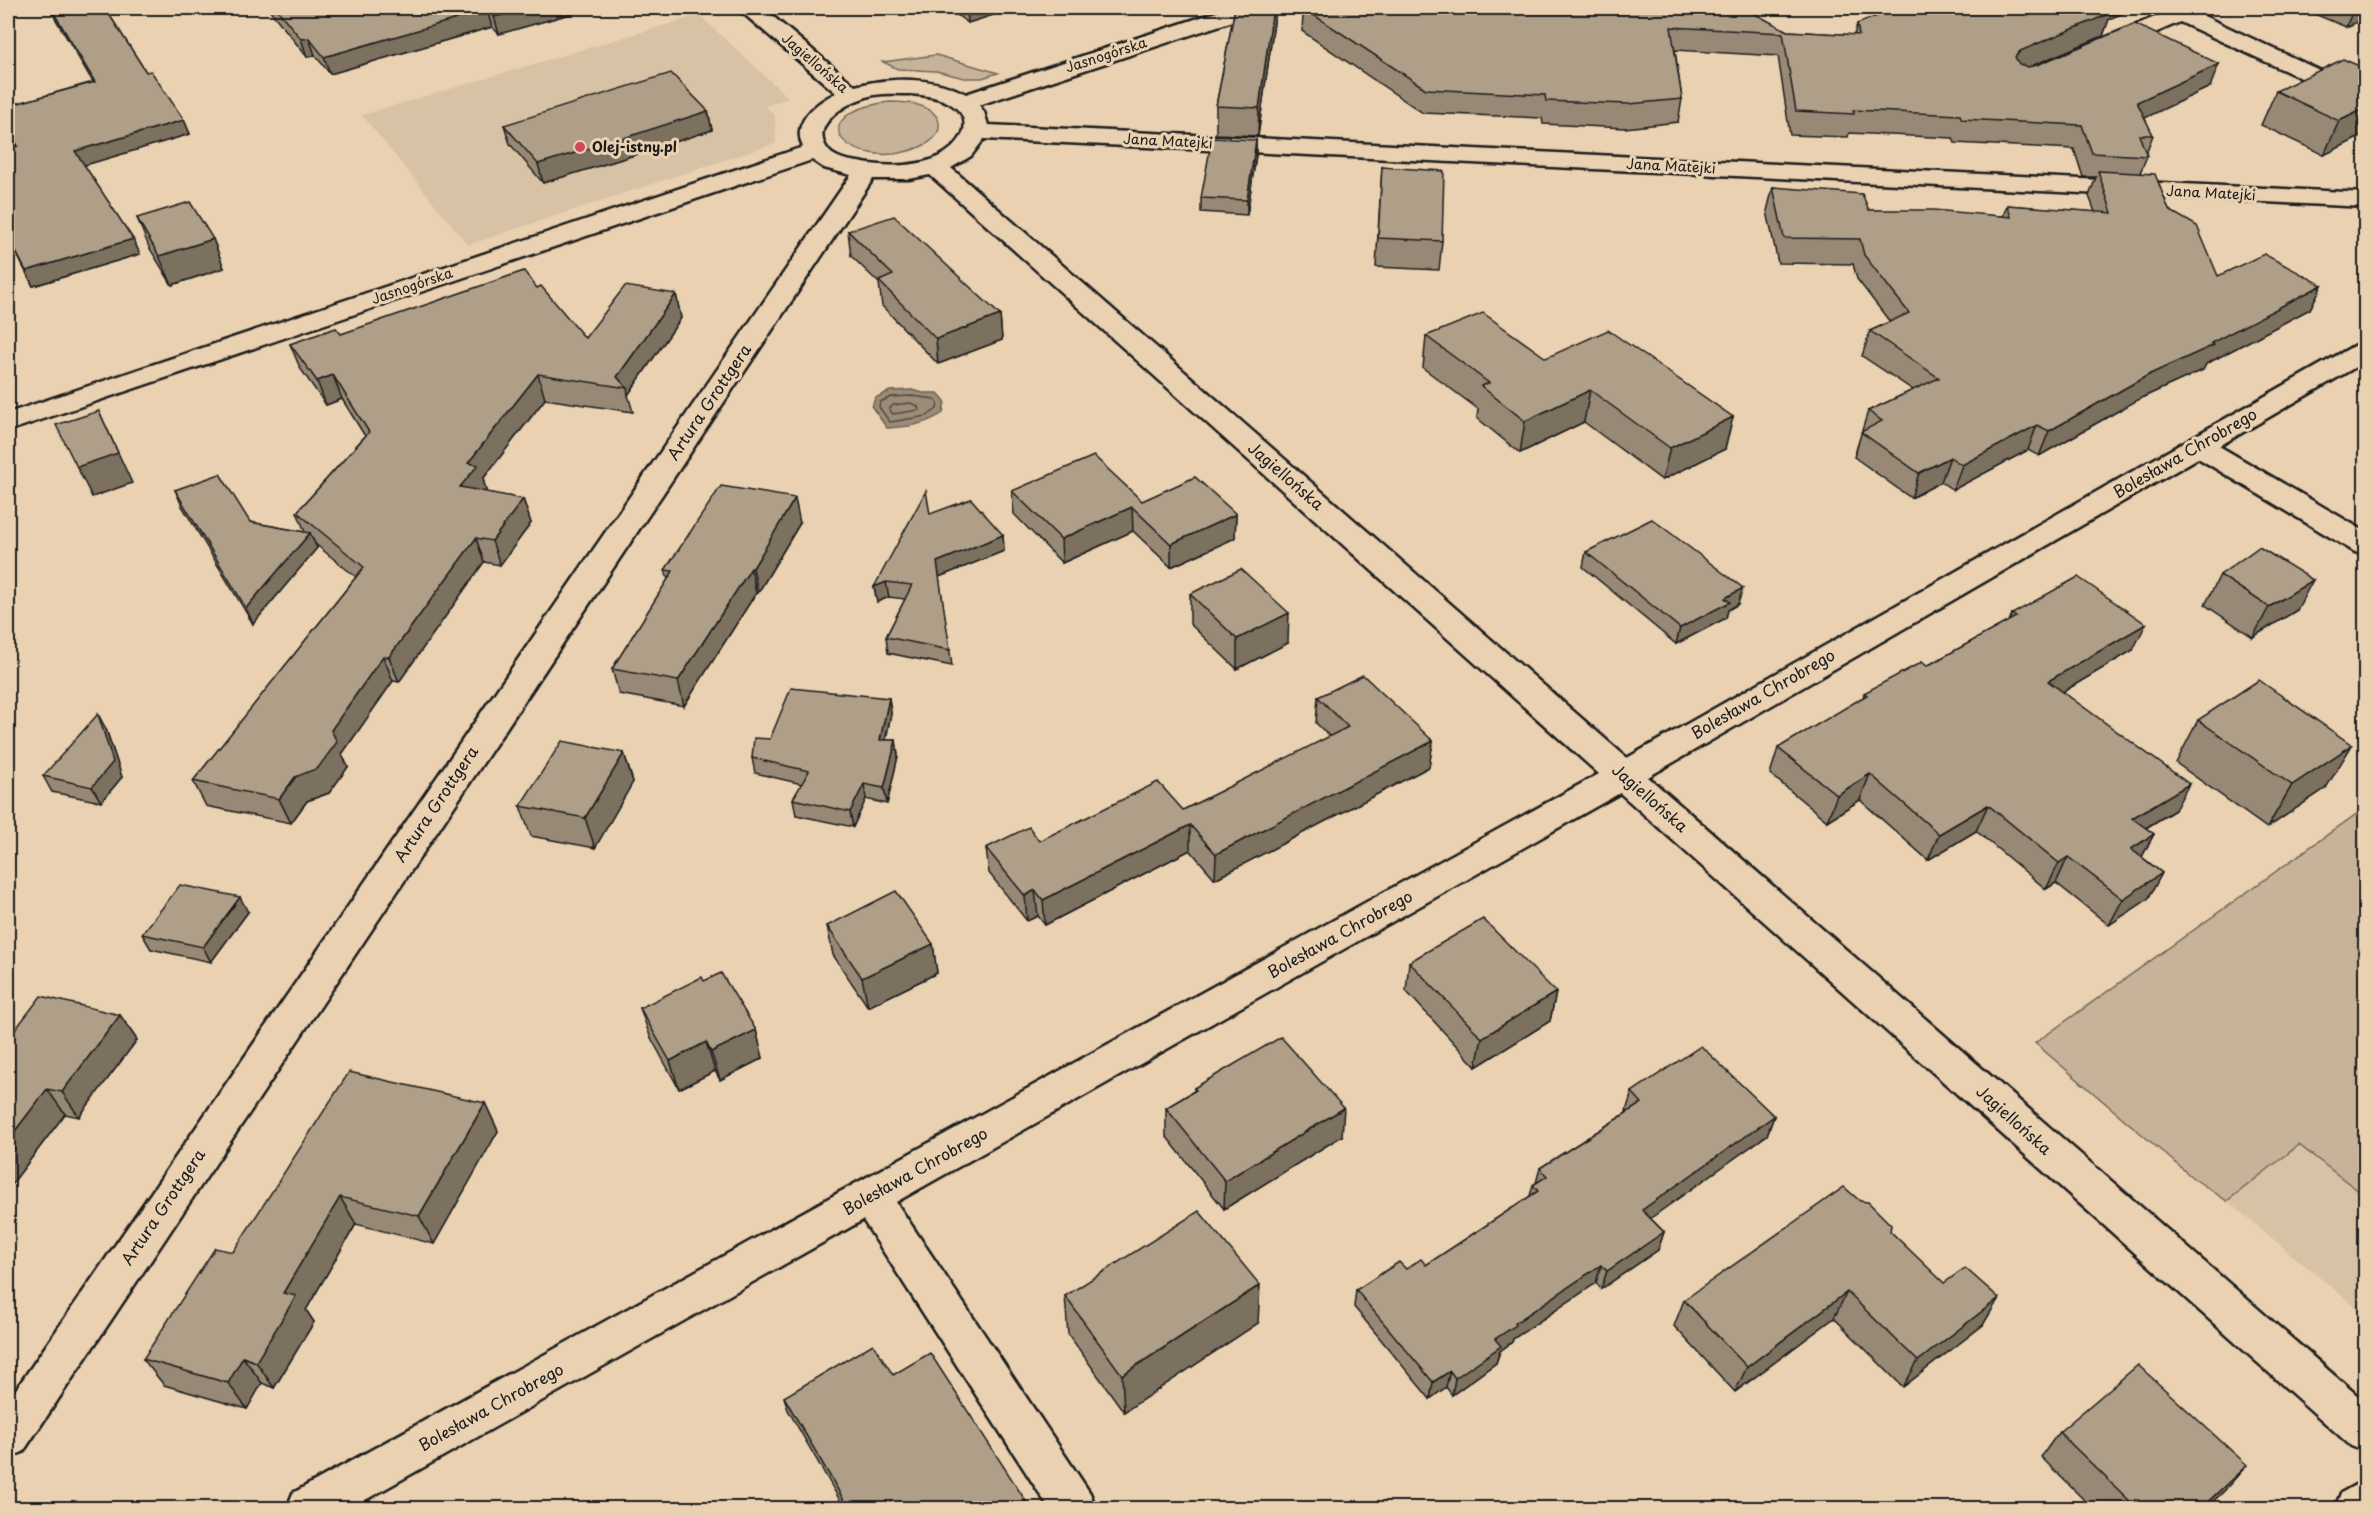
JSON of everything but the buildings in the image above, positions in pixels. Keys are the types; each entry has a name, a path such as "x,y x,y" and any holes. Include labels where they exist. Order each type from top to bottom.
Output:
{"street":[{"name":"Jagiellońska","path":"752,8 852,94"},
{"name":"Jasnogórska","path":"964,102 1248,8"},
{"path":"2086,54 2174,11 2366,101"},
{"path":"911,87 949,94 964,102 977,120 977,132 963,152 934,166 899,173 865,172 823,158 816,151 811,140 810,130 815,120 832,103 874,88 911,87"},
{"name":"Jana Matejki","path":"977,132 2366,200"},
{"name":"Jasnogórska","path":"8,422 816,151"},
{"name":"Jagiellońska","path":"934,166 2366,1431"},
{"name":"Artura Grottgera","path":"8,1437 865,172"},
{"name":"Bolesława Chrobrego","path":"309,1509 1623,774 2366,350"},
{"path":"2198,446 2366,545"},
{"path":"870,1196 1074,1509"},
{"path":"2357,1509 2366,1501"}],"shaded area":[{"path":"699,15 789,98 765,106 775,115 776,143 468,245 362,115"},
{"path":"936,55 998,73 982,78 964,78 936,71 898,69 883,62"},
{"path":"889,102 913,104 929,110 938,121 938,132 934,138 920,147 895,154 873,154 855,148 843,140 839,129 844,118 860,109"},
{"path":"2365,808 2365,1196 2299,1145 2227,1201 2193,1178 2035,1043"},
{"path":"2365,1089 2365,1315 2227,1201"}],"water":[{"path":"912,390 938,393 945,401 943,413 916,425 887,428 872,407 875,398 890,391"}],"place":[{"name":"Olej-istny.pl","path":"580,147"}]}
